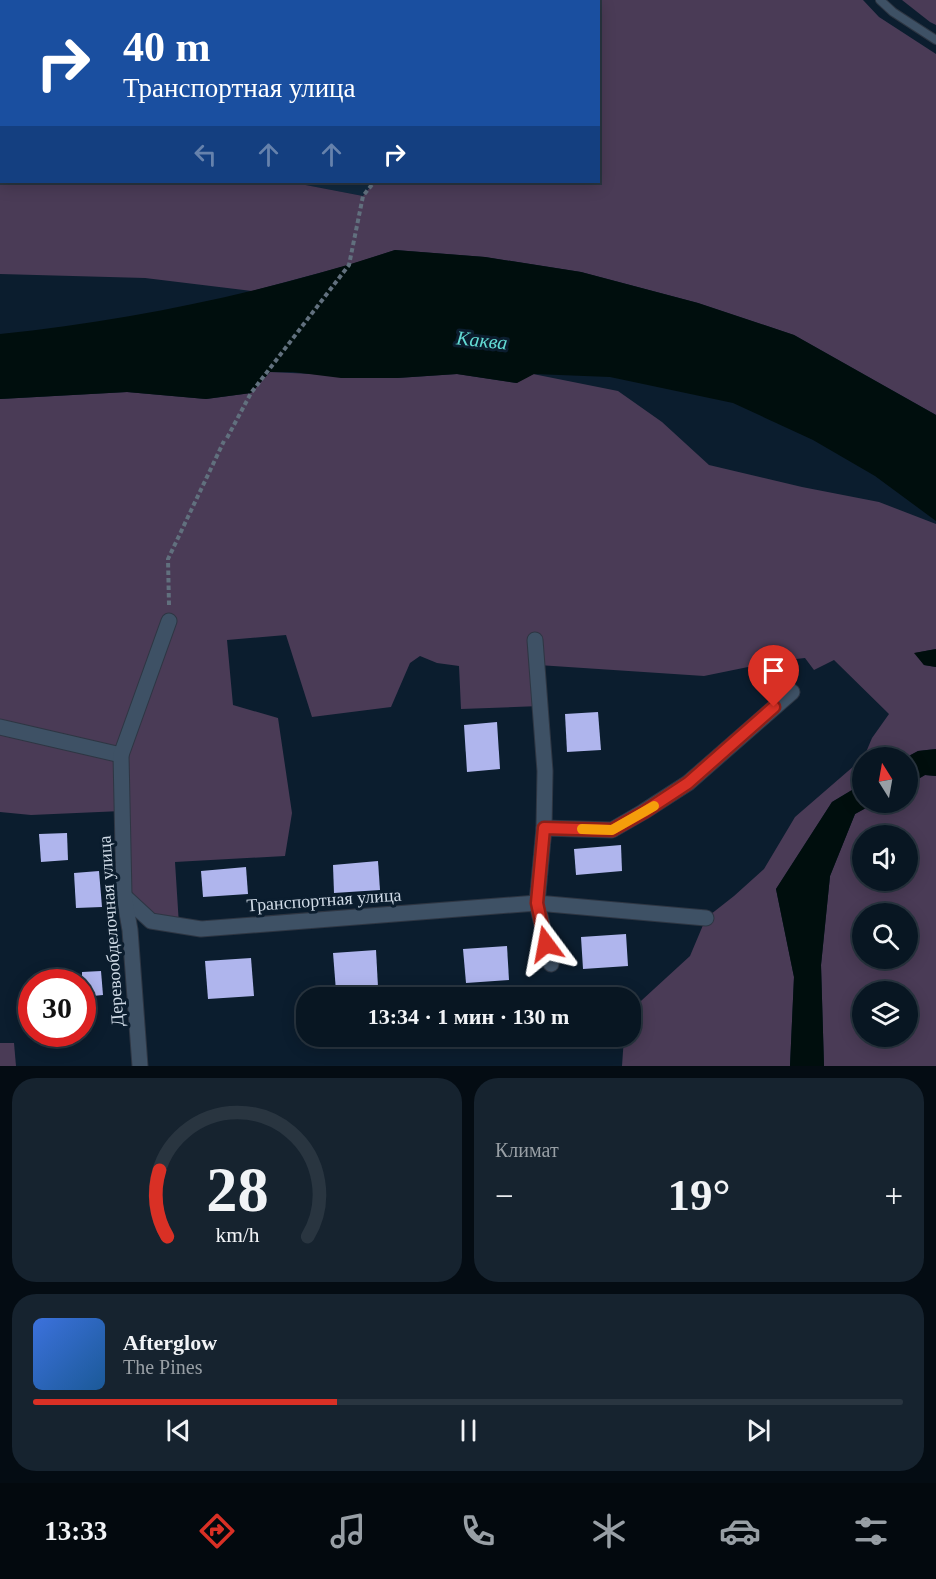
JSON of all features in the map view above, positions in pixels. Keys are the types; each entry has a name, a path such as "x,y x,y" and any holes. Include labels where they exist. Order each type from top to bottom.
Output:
{"street":[{"name":"Деревообделочная улица","path":"140,1066 130,930 124,896 121,755 169,621"},
{"path":"536,640 545,771 544,828 537,903 551,964"},
{"path":"544,828 612,830 688,783 792,692"},
{"path":"0,727 121,755"},
{"name":"Транспортная улица","path":"124,896 151,921 201,929 537,903 706,918"}],"lane":[{"path":"880,0 893,12 936,40"}],"path":[{"path":"169,621 168,559 251,393 350,265 363,196 373,183"}],"shaded area":[{"path":"600,0 863,0 879,17 936,54 936,415 794,335 698,303 581,272 485,257 395,250 252,291 145,278 0,274 0,183 295,183 363,196 373,183 600,183"},
{"path":"902,0 936,0 936,25 930,22"},
{"path":"295,183 373,183 363,196"},
{"path":"270,372 397,378 457,374 516,383 533,374 618,391 662,422 709,465 879,502 936,524 936,649 915,653 924,665 936,667 936,749 918,751 918,747 868,747 889,714 834,660 814,670 805,658 704,676 538,665 540,706 461,709 459,666 437,663 420,656 410,663 391,707 312,717 286,635 227,640 233,705 278,718 292,813 285,856 175,862 179,925 151,921 124,896 122,811 31,815 0,812 0,399 127,392 206,399 251,393"},
{"path":"852,768 852,790 832,802 776,889 794,977 790,1066 622,1066 623,1047 641,1047 641,1001 690,956 706,918 764,869 795,817"},
{"path":"925,775 936,776 936,1066 824,1066 821,965 830,876 855,814 918,813 918,779"},
{"path":"0,1043 14,1043 16,1066 0,1066"}],"water":[{"name":"Каква","path":"395,250 485,257 581,272 698,303 794,335 936,415 936,521 875,476 813,440 733,403 610,377 534,374 517,383 457,374 397,378 341,378 293,372 270,372 251,393 206,399 127,392 0,399 0,334 100,321 200,302 298,279"},
{"path":"936,649 936,667 924,665 914,653"},
{"path":"936,749 936,776 925,775 918,779 918,751"},
{"path":"852,790 852,813 857,813 830,876 821,965 824,1066 790,1066 794,977 776,889 832,802"}],"building":[{"path":"598,712 601,750 567,752 565,714"},
{"path":"497,722 500,769 467,772 464,725"},
{"path":"67,833 68,860 41,862 39,834"},
{"path":"621,845 622,871 576,875 574,849"},
{"path":"378,861 380,890 334,893 333,865"},
{"path":"246,867 248,894 203,897 201,871"},
{"path":"99,871 102,907 76,908 74,873"},
{"path":"626,934 628,966 583,969 581,937"},
{"path":"507,946 509,980 466,983 463,949"},
{"path":"376,950 378,987 336,987 333,953"},
{"path":"251,958 254,996 208,999 205,961"},
{"path":"96,971 101,971 103,995 96,996"}],"slow traffic":[{"path":"582,829 612,830 654,806"}],"route":[{"path":"546,944 537,903 544,828 612,830 688,783 774,707"}]}
